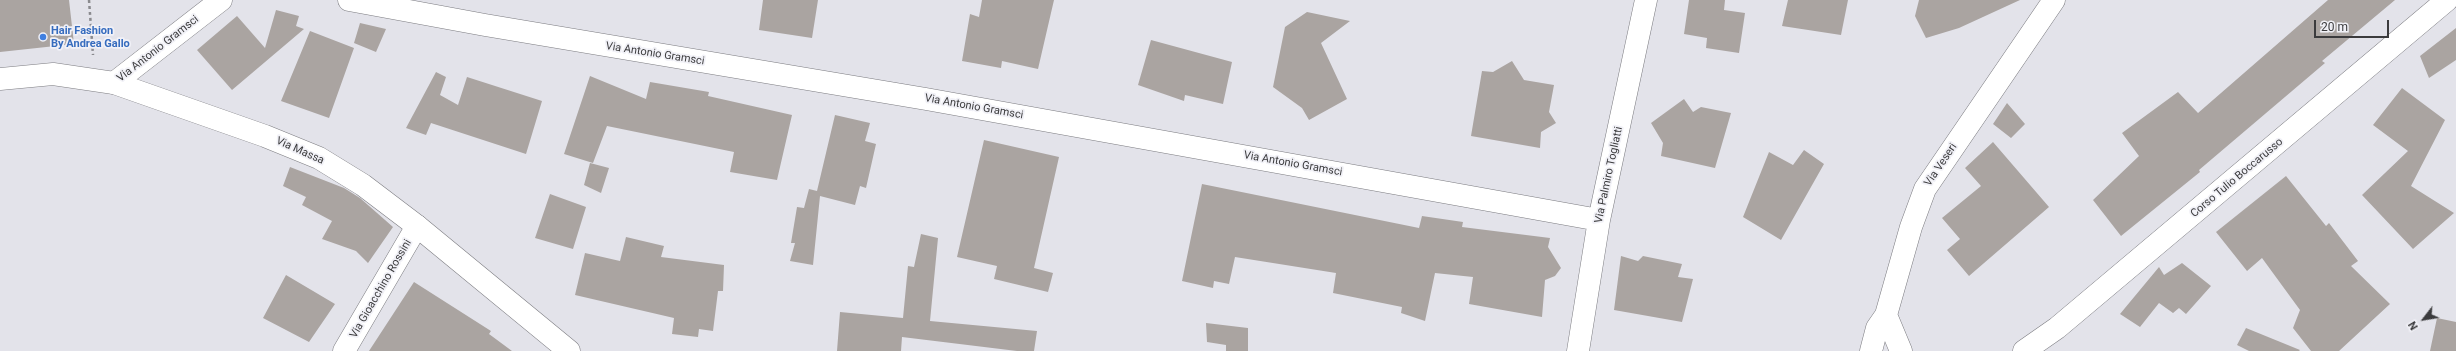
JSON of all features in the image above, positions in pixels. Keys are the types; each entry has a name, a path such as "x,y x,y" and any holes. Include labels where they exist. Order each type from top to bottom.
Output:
{"street":[{"name":"Via Antonio Gramsci","path":"104,81 221,0"},
{"name":"Via Antonio Gramsci","path":"349,0 485,26 926,99 1599,220"},
{"name":"Via Palmiro Togliatti","path":"1578,351 1599,220 1646,0"},
{"name":"Via Veseri","path":"1871,351 1877,328 1886,315 1911,227 1925,189 2054,0"},
{"name":"Corso Tulio Boccarusso","path":"2024,351 2069,318 2447,0"},
{"name":"Via Massa","path":"0,79 53,74 104,81 265,136 319,158 363,185 417,226 569,351"},
{"name":"Via Gioacchino Rossini","path":"344,351 417,226"},
{"path":"1886,315 1901,351"}],"path":[{"path":"89,0 104,81"}],"building":[{"path":"0,0 69,0 74,44 0,52"},
{"path":"763,0 818,0 812,38 759,30"},
{"path":"982,0 1054,0 1038,69 1002,61 1001,68 962,61 970,14 979,17"},
{"path":"1689,0 1725,0 1724,10 1745,13 1739,53 1706,48 1707,38 1684,34"},
{"path":"1788,0 1848,0 1841,35 1782,26"},
{"path":"1919,0 2020,0 1959,28 1926,38 1915,16"},
{"path":"2328,0 2395,0 2322,61 2325,63 2199,170 2200,172 2121,236 2093,200 2139,156 2122,133 2178,92 2198,113"},
{"path":"276,10 299,16 296,26 304,29 232,90 197,50 237,16 265,48"},
{"path":"1307,12 1350,21 1321,43 1347,99 1309,120 1302,108 1273,87 1285,27"},
{"path":"360,23 386,29 376,52 354,43"},
{"path":"2456,28 2456,60 2429,78 2420,56"},
{"path":"310,31 354,48 329,118 281,101"},
{"path":"1151,40 1232,62 1223,104 1185,95 1184,101 1138,85"},
{"path":"1512,61 1524,80 1554,85 1549,112 1556,123 1541,132 1540,148 1471,136 1482,71 1493,72"},
{"path":"436,72 446,77 440,95 458,105 467,77 542,101 526,154 431,123 426,135 406,128"},
{"path":"590,76 646,99 650,82 709,92 708,96 792,115 777,180 730,172 734,152 607,126 593,163 564,154"},
{"path":"2402,88 2445,120 2411,186 2454,213 2413,249 2362,195 2408,151 2373,125"},
{"path":"1684,99 1693,112 1701,107 1731,113 1715,168 1661,156 1663,143 1651,123"},
{"path":"2007,103 2025,124 2011,138 1993,124"},
{"path":"835,115 870,123 865,141 876,144 866,188 860,186 855,205 820,196 813,265 790,261 795,243 791,243 797,207 804,208 809,189 817,191"},
{"path":"984,140 1059,157 1034,268 1053,273 1048,292 994,279 997,266 957,257"},
{"path":"1993,142 2049,207 1969,276 1947,250 1960,239 1942,218 1981,186 1965,168"},
{"path":"1804,150 1824,164 1781,240 1743,217 1769,152 1793,165"},
{"path":"590,163 609,168 601,193 584,185"},
{"path":"290,167 344,188 360,198 393,227 368,263 356,251 322,239 332,221 302,205 306,197 283,186"},
{"path":"2286,176 2326,226 2329,223 2358,261 2351,266 2390,304 2339,351 2311,351 2293,328 2300,310 2262,258 2247,271 2216,232"},
{"path":"1202,184 1419,228 1422,216 1463,222 1462,227 1550,238 1548,247 1561,268 1555,276 1545,280 1542,317 1469,304 1473,277 1435,273 1425,321 1401,313 1402,307 1333,293 1336,273 1235,257 1229,284 1214,281 1213,288 1182,281"},
{"path":"550,194 586,207 573,249 535,238"},
{"path":"921,234 938,238 930,321 1037,331 1034,351 1017,351 902,337 901,351 837,351 840,312 903,318 908,266 914,267"},
{"path":"626,237 664,246 661,257 724,265 723,291 718,291 713,331 699,329 698,337 672,334 674,318 575,295 585,253 620,261"},
{"path":"1621,256 1638,261 1643,256 1682,264 1678,277 1693,279 1682,322 1614,310"},
{"path":"2182,263 2211,286 2186,314 2179,308 2173,313 2159,303 2140,327 2120,314 2159,267 2164,275"},
{"path":"286,275 335,304 309,342 263,318"},
{"path":"414,282 491,331 489,334 512,351 369,351"},
{"path":"2437,318 2456,322 2456,351 2430,351"},
{"path":"1206,323 1248,328 1248,351 1226,351 1226,345 1207,342"},
{"path":"2246,328 2300,350 2249,351 2237,345"}],"place":[{"name":"Hair Fashion By Andrea Gallo","path":"43,37"}]}
